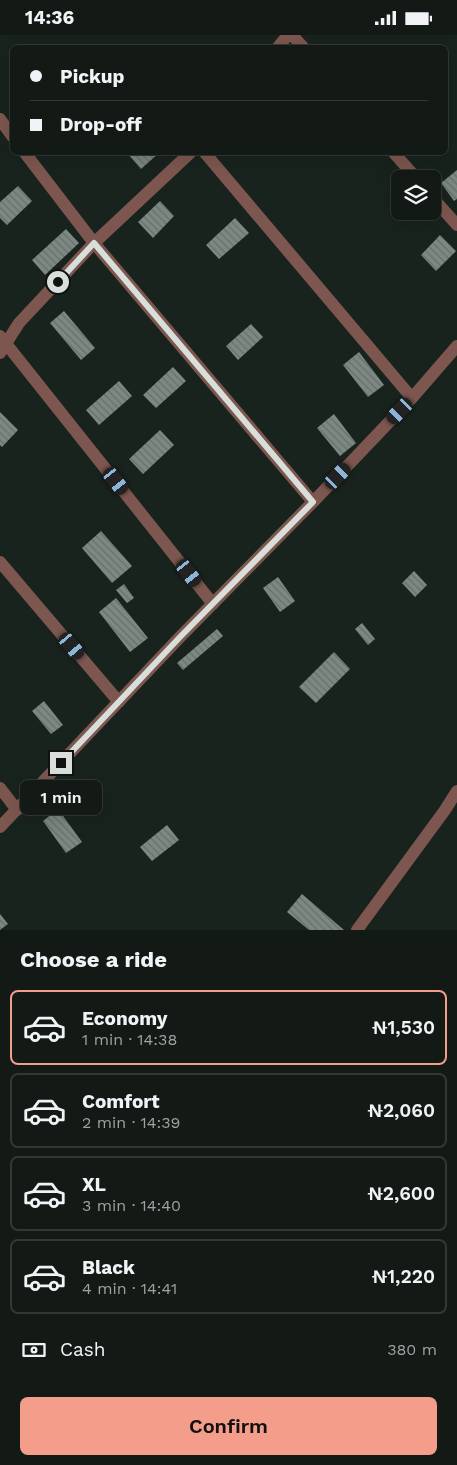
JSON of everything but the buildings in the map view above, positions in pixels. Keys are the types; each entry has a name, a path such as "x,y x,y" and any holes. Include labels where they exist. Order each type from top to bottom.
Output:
{"street":[{"path":"280,45 290,35 301,45"},
{"path":"0,119 10,133"},
{"path":"27,155 94,243 313,502"},
{"path":"188,155 94,243 19,323 2,344 213,604"},
{"path":"207,155 412,398"},
{"path":"396,155 409,170"},
{"path":"441,207 457,225"},
{"path":"0,827 412,398 457,346"},
{"path":"0,562 119,702"},
{"path":"0,788 17,810"},
{"path":"357,930 457,791"}],"route":[{"path":"58,282 94,243 313,502 180,637 61,763"}]}
